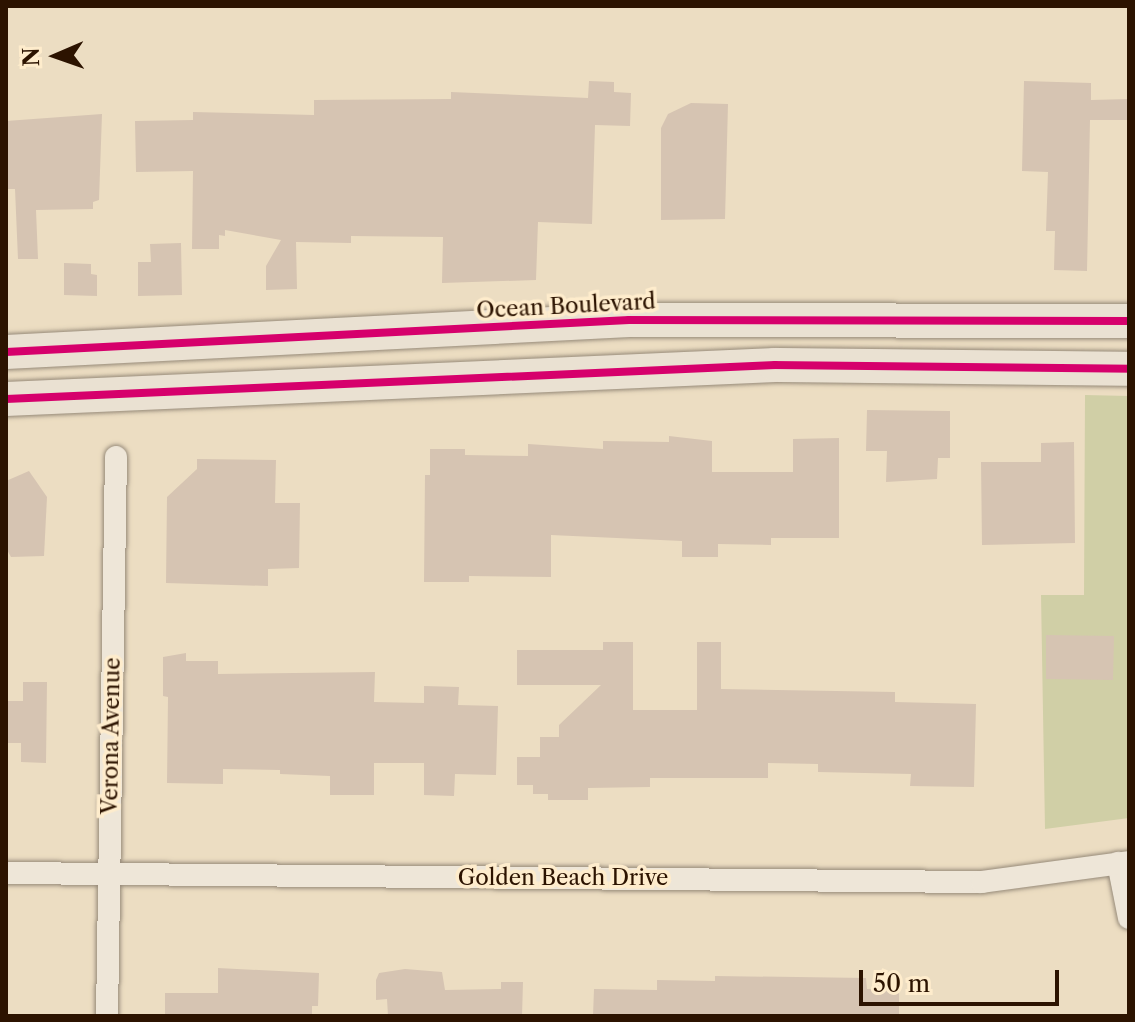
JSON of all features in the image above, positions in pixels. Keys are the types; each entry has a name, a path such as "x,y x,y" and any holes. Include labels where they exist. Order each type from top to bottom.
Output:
{"main road":[{"name":"Ocean Boulevard","path":"6,352 629,320 1129,321"},
{"path":"116,347 117,393"},
{"path":"6,399 775,365 1129,369"}],"street":[{"name":"Verona Avenue","path":"107,1016 116,457"},
{"name":"Golden Beach Drive","path":"6,873 982,882 1124,862 1129,918"}],"green space":[{"path":"1085,395 1129,396 1129,818 1045,829 1041,595 1084,595"}],"building":[{"path":"589,81 614,82 614,92 631,93 630,126 595,125 592,224 538,222 536,280 442,283 443,237 351,236 351,243 296,242 297,289 266,290 266,266 281,240 225,230 225,236 219,235 219,249 192,249 193,171 136,172 135,121 193,120 193,112 314,115 314,100 451,99 451,92 588,98"},
{"path":"1024,81 1091,83 1091,100 1129,99 1129,120 1090,120 1087,271 1054,270 1055,231 1046,231 1048,172 1022,171"},
{"path":"691,103 728,104 725,219 661,220 661,128 668,114"},
{"path":"102,114 99,200 93,202 93,209 36,210 38,259 18,259 15,189 6,189 6,121"},
{"path":"181,243 182,295 138,296 138,262 151,262 150,244"},
{"path":"64,263 91,264 91,274 97,275 97,296 64,295"},
{"path":"867,410 950,411 950,458 938,458 937,479 886,482 887,451 866,451"},
{"path":"669,436 712,441 712,472 793,472 793,439 839,438 839,538 771,538 771,545 718,544 718,557 682,557 682,541 551,535 551,577 469,576 469,582 424,582 425,475 430,475 430,449 465,449 465,455 528,456 528,444 603,449 603,441 669,442"},
{"path":"1074,442 1075,543 982,545 981,462 1041,462 1041,443"},
{"path":"197,459 276,460 275,503 300,503 299,568 268,569 268,586 166,583 167,497 197,469"},
{"path":"29,471 47,497 44,556 11,557 6,548 6,481"},
{"path":"1046,635 1114,636 1113,680 1046,679"},
{"path":"603,642 633,642 633,710 697,710 697,642 721,642 721,689 895,692 895,702 976,704 974,787 910,786 911,774 818,772 818,764 768,763 768,778 650,778 650,787 588,788 588,800 548,800 548,794 533,794 533,785 517,785 517,757 540,757 540,737 559,737 559,725 601,685 517,685 517,650 603,650"},
{"path":"186,653 186,661 218,661 218,674 375,672 374,702 424,703 424,686 459,687 458,705 498,706 496,775 455,774 454,796 424,795 424,763 374,763 374,795 330,795 330,776 280,774 280,770 223,769 223,784 167,783 168,697 163,696 163,657"},
{"path":"23,682 47,682 46,763 21,762 21,743 6,743 6,701 23,701"},
{"path":"218,968 319,973 318,1006 312,1006 312,1016 165,1016 165,993 218,993"},
{"path":"405,969 442,972 445,990 501,989 501,982 523,982 522,1016 388,1016 387,999 376,1000 376,980 379,973"},
{"path":"715,976 866,978 867,989 899,988 899,1016 593,1016 594,989 657,990 657,980 715,981"}],"cycle path":[{"path":"6,352 629,320 1129,321"},
{"path":"6,399 775,365 1129,369"}]}
